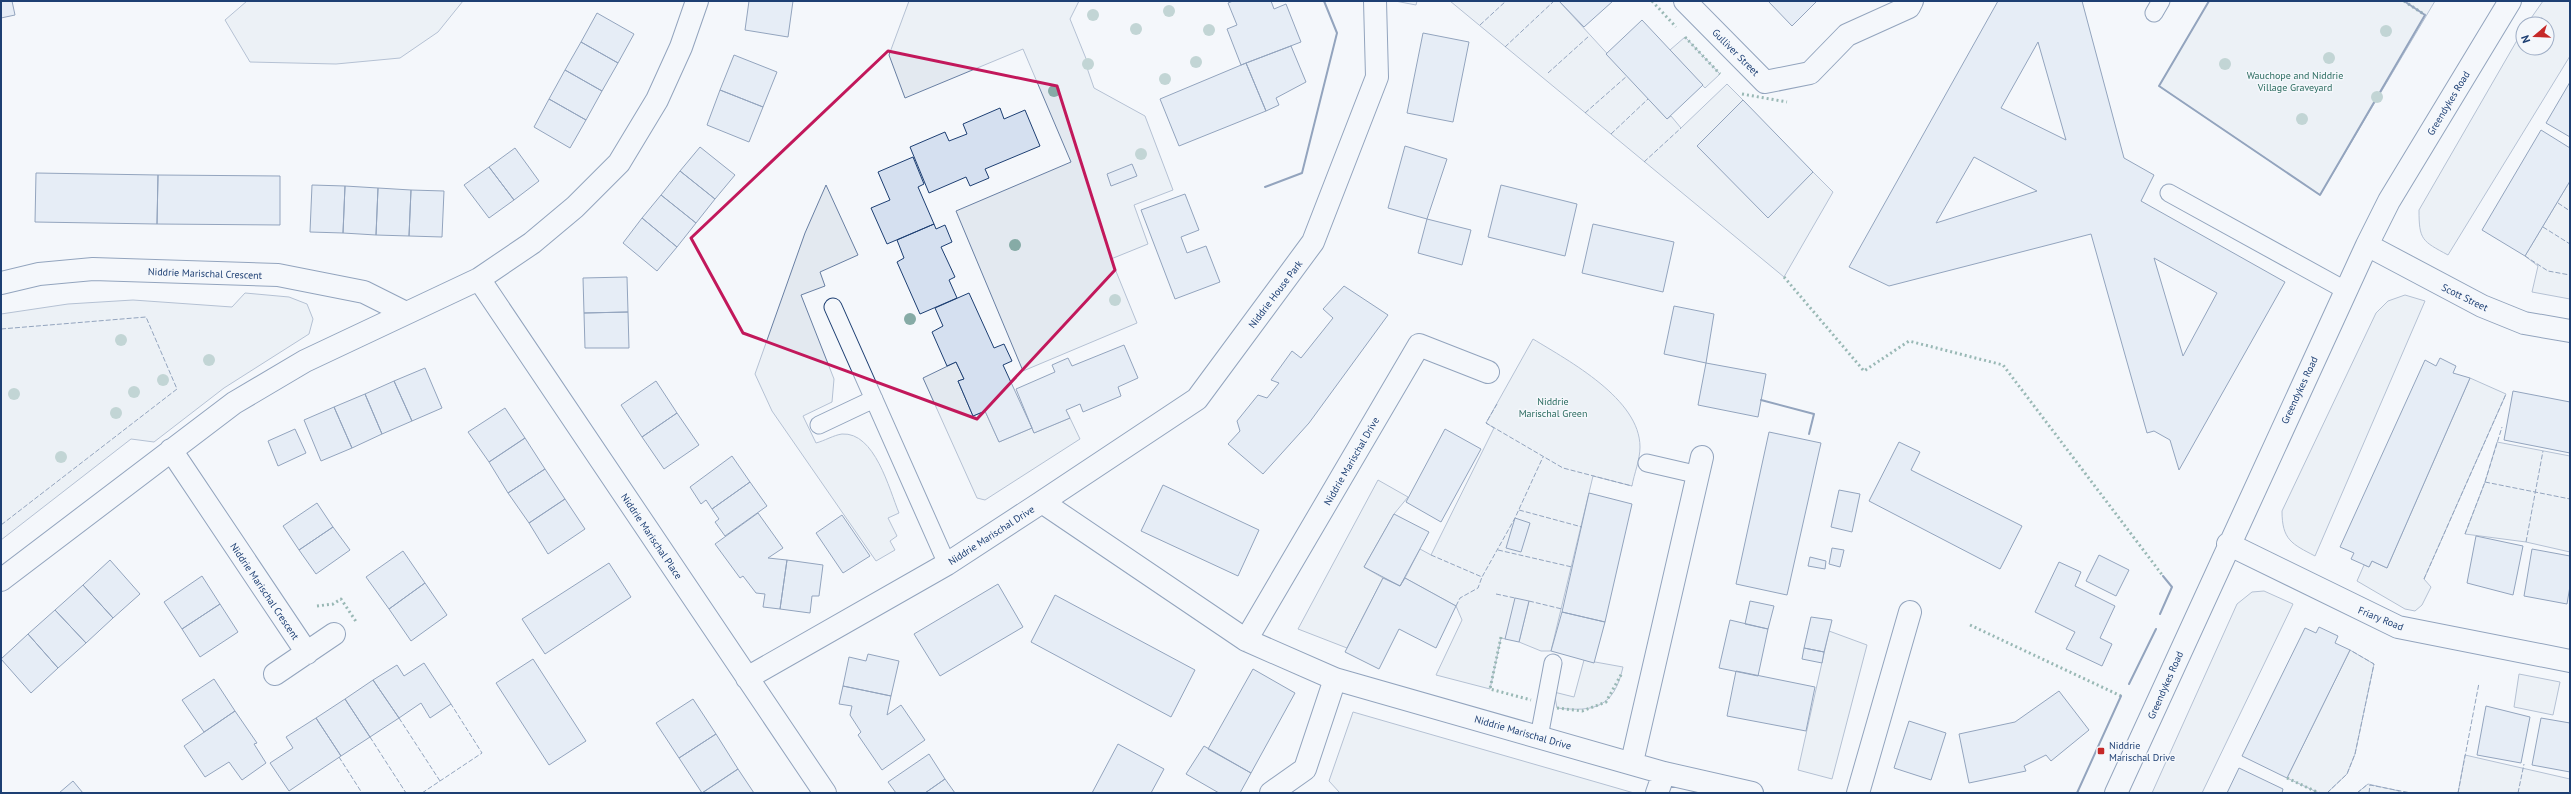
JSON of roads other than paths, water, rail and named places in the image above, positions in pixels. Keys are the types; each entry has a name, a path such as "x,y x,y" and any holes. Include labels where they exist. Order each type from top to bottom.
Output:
{"street":[{"path":"1,580 234,403 292,368 404,312 479,279 532,243 576,207 619,163 657,100 681,47 697,1"},
{"name":"Niddrie House Park","path":"1042,502 1197,399 1313,242 1377,78 1375,1"},
{"name":"Gulliver Street","path":"1685,1 1765,82 1810,73 1847,35 1909,7 1912,1"},
{"name":"Greendykes Road","path":"2116,793 2228,544 2366,245 2389,201 2510,1"},
{"name":"Scott Street","path":"2366,245 2482,306 2524,323 2570,331"},
{"name":"Niddrie Marischal Crescent","path":"1,283 39,274 93,269 278,275 364,292 404,312"},
{"name":"Niddrie Marischal Place","path":"479,279 825,793"},
{"name":"Niddrie Marischal Drive","path":"1246,640 1419,345 1488,372"},
{"name":"Niddrie Marischal Crescent","path":"171,450 307,653"},
{"path":"1632,762 1700,466"},
{"name":"Niddrie Marischal Drive","path":"747,678 947,564 1042,502 1246,640 1335,679 1632,762 1664,773 1752,793"},
{"name":"Friary Road","path":"2228,544 2398,627 2570,661"},
{"path":"1858,793 1910,612"},
{"path":"275,674 334,634"},
{"path":"1271,793 1305,769 1335,679"},
{"path":"1657,793 1664,773"}],"lane":[{"path":"2169,193 2345,290"},
{"path":"833,307 947,564"},
{"path":"818,425 874,399"},
{"path":"1647,463 1700,466"},
{"path":"1539,737 1553,663"}],"place":[{"name":"Niddrie Marischal Drive","path":"2101,751"}],"park label":[{"name":"Wauchope and Niddrie Village Graveyard","path":"2295,80"},
{"name":"Niddrie Marischal Green","path":"1553,406"}]}
